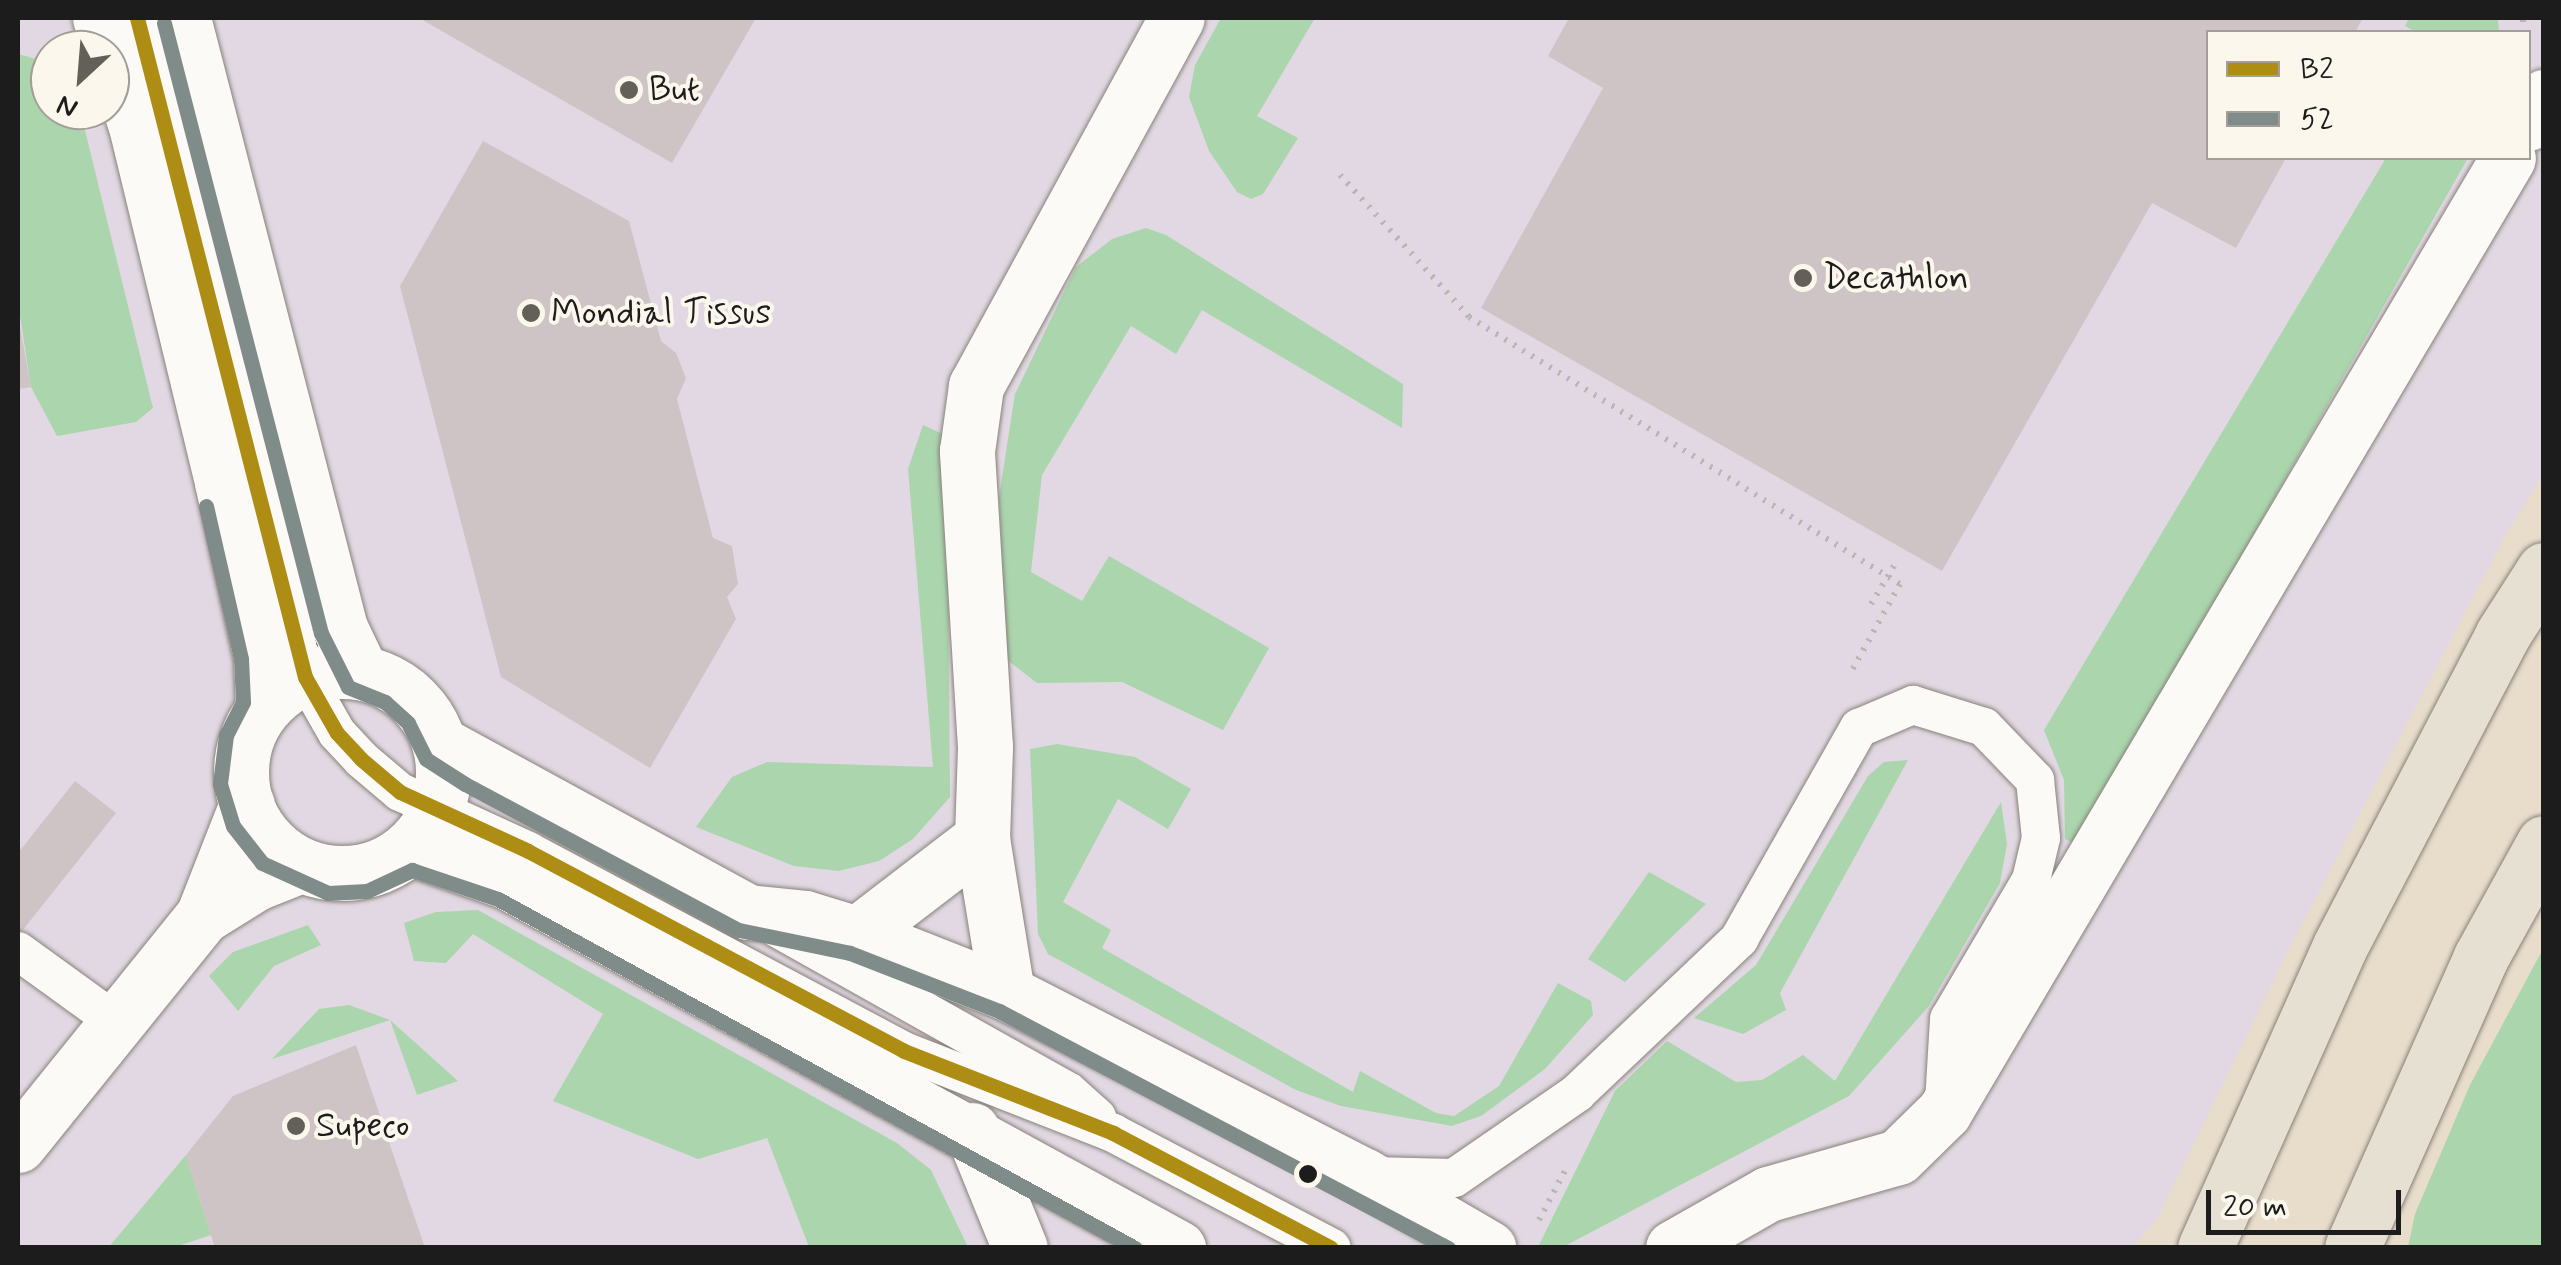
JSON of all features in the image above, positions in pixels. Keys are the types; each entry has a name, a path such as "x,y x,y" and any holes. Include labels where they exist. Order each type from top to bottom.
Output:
{"highway":[{"path":"2205,1248 2340,946 2503,634 2544,570"},
{"path":"2352,1248 2481,957 2544,842"}],"street":[{"path":"100,18 136,126 238,478 261,656 284,692"},
{"path":"182,18 310,497 340,628 362,672"},
{"path":"1008,993 982,838 985,748 966,451 976,386 1177,18"},
{"path":"1673,1248 1768,1194 1898,1157 1944,1112 2507,160"},
{"path":"362,672 396,685 424,711 440,744 443,789 424,829 362,872 330,874 301,865 274,848 247,804 240,780 245,741 284,692 362,672"},
{"path":"440,744 748,912 805,918 857,934 1008,993 1365,1176 1510,1239"},
{"path":"18,1145 203,916 247,804"},
{"path":"424,829 506,881 972,1130 1178,1248"},
{"path":"857,934 982,838"},
{"path":"203,916 256,882 301,865"},
{"path":"972,1130 1020,1248"}],"lane":[{"path":"137,18 238,478 285,478 310,497"},
{"path":"284,692 337,733 361,760 400,792 424,829 528,851 904,1051 1114,1132 1332,1248"},
{"path":"1365,1176 1454,1178 1578,1093 1739,939 1859,728 1912,705 1984,727 2034,780 2041,838 2031,880 1949,1020 1944,1112"},
{"path":"748,912 1069,1092 1114,1132"},
{"path":"18,951 116,1022"}],"path":[{"path":"1340,176 1469,318 1900,584 1841,688"},
{"path":"1871,604 1895,564"},
{"path":"1510,1239 1596,1113 1578,1093"}],"shaded area":[{"path":"18,18 2543,18 2543,475 2506,534 2288,951 2156,1221 2133,1247 18,1247"}],"green space":[{"path":"1221,18 1315,18 1257,116 1298,138 1263,194 1251,199 1237,192 1209,151 1189,97 1195,65"},
{"path":"2409,18 2498,18 2499,30 2412,30 2405,26"},
{"path":"18,54 30,57 30,130 85,130 153,408 136,422 57,436 31,387 18,302"},
{"path":"2385,160 2467,160 2077,845 2065,839 2064,780 2044,730"},
{"path":"1146,228 1166,235 1403,384 1402,428 1202,310 1176,354 1131,326 1042,475 1031,572 1082,601 1109,556 1269,648 1223,730 1122,682 1037,683 1006,659 999,497 1015,394 1076,267 1112,239"},
{"path":"923,425 947,436 950,797 913,839 879,861 839,871 794,866 696,827 732,777 767,762 933,767 908,469"},
{"path":"1057,744 1135,757 1191,789 1168,829 1118,799 1063,902 1111,930 1102,948 1353,1092 1360,1071 1436,1113 1454,1116 1499,1086 1558,983 1591,1001 1593,1015 1545,1069 1481,1116 1452,1126 1341,1106 1296,1090 1048,954 1038,934 1030,749"},
{"path":"1908,760 1780,993 1786,1010 1743,1034 1694,1018 1756,965 1868,776 1884,762"},
{"path":"2001,802 2007,844 2000,883 1929,1006 1849,1096 1563,1247 1538,1247 1615,1091 1667,1041 1736,1082 1762,1080 1803,1055 1835,1081"},
{"path":"1649,872 1706,904 1625,982 1588,959"},
{"path":"478,910 897,1143 931,1170 968,1247 809,1247 767,1138 698,1159 553,1101 603,1014 473,934 446,963 414,961 404,923 436,912"},
{"path":"308,925 321,945 274,966 238,1011 209,976 233,952"},
{"path":"2543,949 2543,1247 2408,1247 2415,1214 2470,1085"},
{"path":"349,1005 390,1020 272,1059 319,1009"},
{"path":"390,1020 458,1081 417,1095"},
{"path":"186,1155 211,1235 175,1247 108,1248"}],"building":[{"name":"But","path":"419,18 756,18 672,163"},
{"name":"Decathlon","path":"1569,18 2363,18 2356,30 2206,30 2206,160 2285,160 2236,248 2152,203 1942,571 1481,308 1603,88 1548,56"},
{"path":"483,141 629,221 661,341 676,353 686,378 677,399 713,538 732,546 738,584 727,597 736,619 650,768 501,677 400,286"},
{"path":"18,316 31,387 18,389"},
{"path":"75,781 116,813 18,936 18,853"},
{"name":"Supeco","path":"356,1045 425,1248 215,1248 186,1155 233,1096"}],"transit line":[{"name":"B2","path":"137,18 305,677 337,733 361,759 400,792 528,851 904,1051 1113,1133 1331,1248"},
{"name":"52","path":"164,23 321,633 348,687 385,702 408,723 426,759 465,784 739,930 850,953 999,1011 1448,1248"},
{"name":"52","path":"206,506 241,659 243,702 226,735 220,784 233,826 262,863 328,893 367,891 412,870 498,899 1135,1248"}],"place":[{"name":"But","path":"629,90"},
{"name":"Decathlon","path":"1803,278"},
{"name":"Mondial Tissus","path":"531,313"},
{"name":"Supeco","path":"296,1126"}]}
